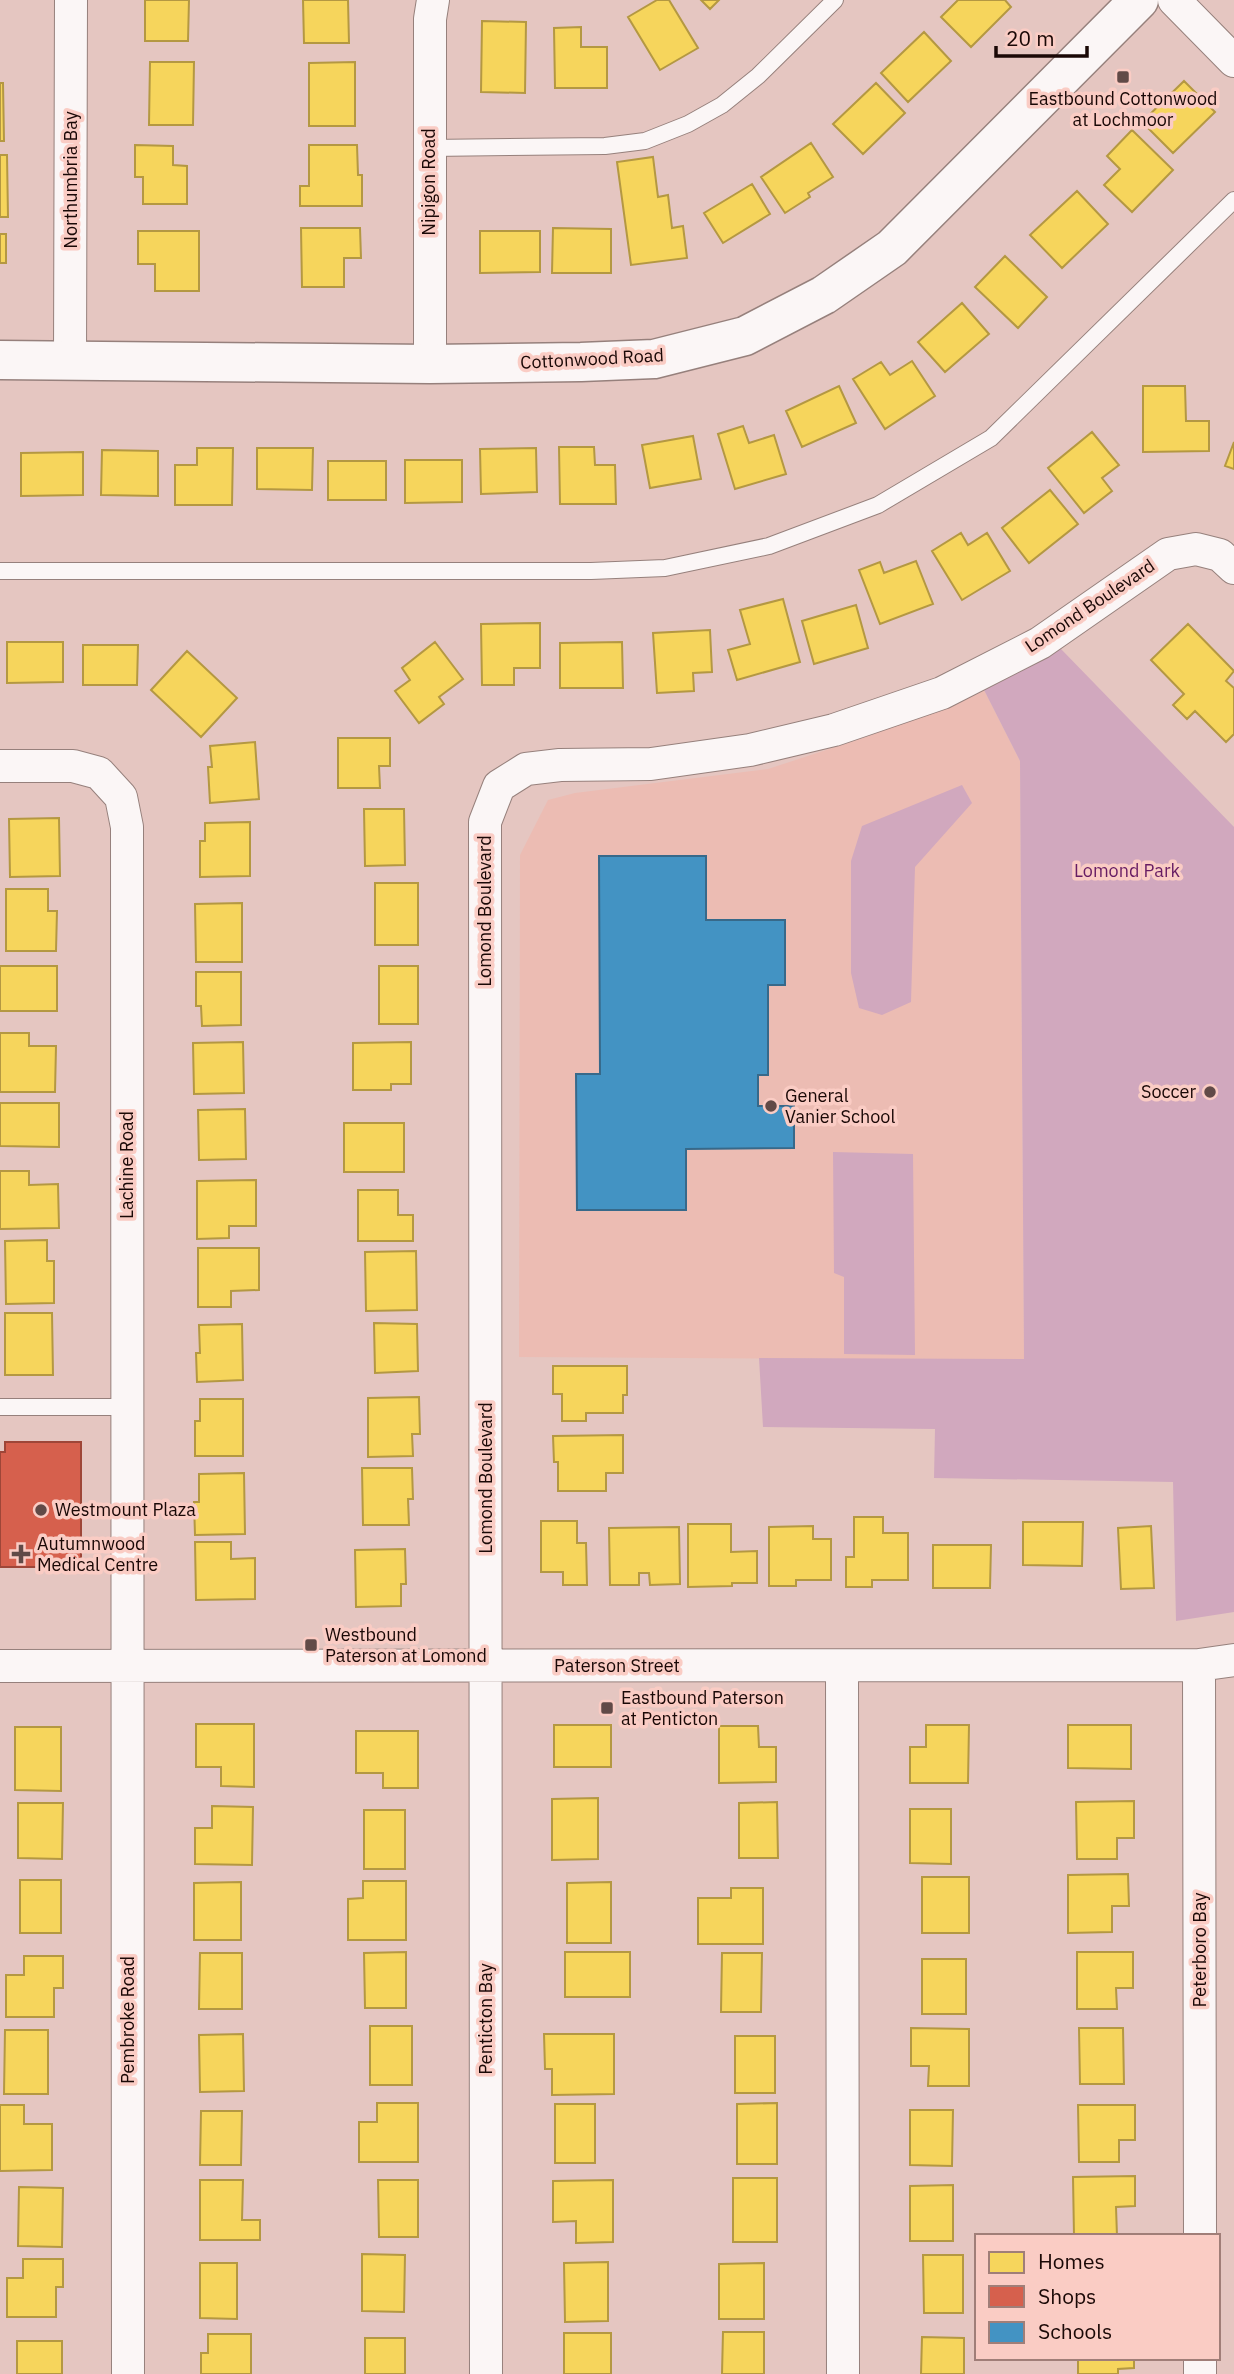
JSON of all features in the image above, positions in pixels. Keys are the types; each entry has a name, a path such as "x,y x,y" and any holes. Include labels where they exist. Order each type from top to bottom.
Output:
{"street":[{"name":"Northumbria Bay","path":"70,360 71,0"},
{"name":"Nipigon Road","path":"429,364 430,19 433,0"},
{"name":"Cottonwood Road","path":"0,360 429,364 654,359 745,336 824,295 892,248 1139,0"},
{"path":"1174,0 1234,61"},
{"name":"Lomond Boulevard","path":"486,1665 485,822 499,786 526,769 560,765 651,764 750,750 834,730 942,693 1040,643 1168,554 1196,549 1220,555 1234,568"},
{"name":"Lachine Road","path":"0,766 73,766 99,773 121,797 127,827 127,1665"},
{"name":"Paterson Street","path":"0,1666 842,1667 1199,1665 1234,1660"},
{"name":"Pembroke Road","path":"127,1665 128,2374"},
{"name":"Penticton Bay","path":"486,1665 486,2374"},
{"name":"Peterboro Bay","path":"1199,1665 1200,2234"},
{"path":"842,1667 843,2374"}],"lane":[{"path":"429,148 605,146 645,141 688,124 722,105 758,76 835,0"},
{"path":"0,571 603,571 665,568 769,545 878,505 991,438 1234,200"},
{"path":"0,1407 128,1407"}],"shaded area":[{"name":"General Vanier School","path":"982,686 1020,761 1024,1360 519,1357 520,855 548,800 575,793 768,769 869,736"}],"green space":[{"name":"Lomond Park","path":"1061,649 1234,827 1234,1612 1176,1621 1173,1482 934,1478 935,1429 763,1427 759,1358 1024,1359 1020,761 982,686"},
{"path":"962,785 972,803 915,867 911,1002 882,1015 859,1008 851,973 851,861 862,826"},
{"path":"833,1152 913,1154 915,1355 844,1354 844,1277 834,1273"}],"building: Homes":[{"path":"145,0 189,0 188,41 145,41"},
{"path":"303,0 348,0 349,43 304,43"},
{"path":"657,0 669,0 698,48 660,70 628,17"},
{"path":"701,0 719,0 710,9"},
{"path":"958,0 1005,0 1011,7 971,47 941,17"},
{"path":"482,21 526,22 525,93 481,92"},
{"path":"581,27 581,47 607,47 607,88 555,88 554,28"},
{"path":"924,32 951,61 908,102 881,73"},
{"path":"150,62 194,62 193,125 149,125"},
{"path":"355,62 355,126 309,126 309,63"},
{"path":"1184,81 1215,112 1173,153 1142,122"},
{"path":"0,83 3,83 4,141 0,141"},
{"path":"876,83 905,113 863,154 833,124"},
{"path":"1132,130 1173,170 1132,212 1104,185 1120,169 1107,156"},
{"path":"811,143 833,177 808,193 810,197 785,213 761,177"},
{"path":"135,145 173,146 173,165 187,166 187,204 143,204 143,177 135,177"},
{"path":"309,145 357,145 358,175 362,175 362,206 300,206 300,186 309,186"},
{"path":"0,155 7,155 8,217 0,217"},
{"path":"653,157 658,197 668,195 672,228 683,226 687,258 631,265 617,162"},
{"path":"752,184 770,214 723,243 704,213"},
{"path":"1077,191 1108,224 1062,268 1030,235"},
{"path":"301,228 360,228 361,258 344,258 344,287 302,287"},
{"path":"553,228 611,229 611,273 552,273"},
{"path":"138,231 199,231 199,291 155,291 155,264 138,264"},
{"path":"480,231 540,231 540,272 480,273"},
{"path":"0,234 6,234 6,263 0,263"},
{"path":"1005,256 1047,297 1018,328 975,287"},
{"path":"962,303 989,334 945,372 918,342"},
{"path":"912,361 935,396 885,429 853,379 881,362 890,375"},
{"path":"839,386 856,423 802,447 786,411"},
{"path":"1143,386 1185,386 1186,421 1209,421 1209,451 1143,452"},
{"path":"743,426 749,443 774,435 786,474 735,489 718,434"},
{"path":"1092,432 1119,465 1102,478 1112,491 1084,513 1048,468"},
{"path":"693,436 701,479 650,488 642,445"},
{"path":"1234,442 1234,469 1225,466"},
{"path":"559,447 594,447 595,465 615,465 616,504 560,504"},
{"path":"197,448 233,448 232,505 175,505 175,465 197,465"},
{"path":"257,448 313,448 312,490 257,489"},
{"path":"536,448 537,492 481,494 480,449"},
{"path":"102,450 158,451 158,496 101,495"},
{"path":"83,452 83,495 21,496 21,453"},
{"path":"405,460 462,460 462,502 405,503"},
{"path":"328,461 386,461 386,500 328,500"},
{"path":"1050,490 1078,524 1029,563 1002,528"},
{"path":"961,533 968,545 987,533 1010,571 962,600 932,551"},
{"path":"916,561 933,604 880,624 859,570 880,562 884,573"},
{"path":"783,599 800,662 737,680 728,650 750,644 740,610"},
{"path":"856,605 868,648 814,664 802,621"},
{"path":"540,623 540,668 514,668 514,685 482,685 481,624"},
{"path":"1188,624 1234,671 1226,681 1234,688 1234,734 1226,742 1195,711 1187,719 1173,705 1184,694 1151,660"},
{"path":"710,630 712,672 693,673 694,691 657,693 653,633"},
{"path":"7,642 63,642 63,682 7,683"},
{"path":"435,642 463,679 439,697 444,704 419,723 395,691 410,680 402,668"},
{"path":"622,642 623,688 560,688 560,643"},
{"path":"83,645 138,645 137,685 83,685"},
{"path":"187,651 237,698 201,737 151,690"},
{"path":"338,738 390,738 390,766 379,766 380,788 338,788"},
{"path":"255,742 259,799 210,803 210,746"},
{"path":"364,809 404,809 405,865 365,866"},
{"path":"59,818 60,876 10,877 9,819"},
{"path":"250,822 250,876 200,877 200,841 205,841 205,823"},
{"path":"375,883 418,883 418,945 375,945"},
{"path":"6,889 48,889 48,911 57,911 56,951 6,951"},
{"path":"242,903 242,962 196,962 195,904"},
{"path":"0,966 57,966 57,1011 0,1011"},
{"path":"379,966 418,966 418,1024 379,1024"},
{"path":"196,972 241,972 241,1025 202,1026 201,1006 196,1006"},
{"path":"0,1033 29,1033 29,1046 56,1046 55,1092 0,1092"},
{"path":"243,1042 244,1093 194,1094 193,1043"},
{"path":"411,1042 411,1084 391,1084 391,1090 353,1090 353,1043"},
{"path":"0,1103 59,1103 59,1147 0,1146"},
{"path":"245,1109 246,1159 199,1160 198,1110"},
{"path":"344,1123 404,1123 404,1172 344,1172"},
{"path":"0,1171 29,1171 29,1185 58,1184 59,1228 0,1229"},
{"path":"256,1180 256,1226 229,1226 229,1238 197,1239 197,1181"},
{"path":"358,1190 398,1190 398,1215 413,1215 413,1241 358,1241"},
{"path":"47,1240 47,1261 54,1261 54,1303 6,1304 5,1241"},
{"path":"198,1248 259,1248 259,1290 231,1291 231,1307 198,1307"},
{"path":"416,1251 417,1310 366,1311 365,1252"},
{"path":"5,1313 52,1313 53,1375 5,1375"},
{"path":"374,1323 417,1324 418,1371 375,1373"},
{"path":"242,1324 243,1380 197,1382 199,1325"},
{"path":"553,1366 627,1366 627,1395 623,1395 623,1413 586,1413 586,1421 562,1421 562,1394 553,1394"},
{"path":"419,1397 420,1434 412,1434 413,1456 368,1457 368,1398"},
{"path":"200,1399 243,1399 243,1456 195,1456 195,1421 200,1421"},
{"path":"623,1435 623,1473 606,1473 606,1491 558,1491 558,1462 554,1462 553,1436"},
{"path":"362,1468 412,1468 413,1499 408,1499 409,1525 363,1525"},
{"path":"244,1473 245,1534 195,1535 194,1502 199,1502 199,1474"},
{"path":"854,1517 883,1517 883,1533 908,1533 908,1580 872,1580 872,1587 846,1587 846,1557 854,1557"},
{"path":"541,1521 577,1521 577,1543 586,1543 587,1585 563,1585 563,1572 541,1572"},
{"path":"1023,1522 1083,1522 1082,1566 1023,1565"},
{"path":"688,1524 731,1524 731,1552 757,1551 757,1583 688,1587"},
{"path":"813,1526 813,1539 831,1539 831,1580 796,1580 796,1586 769,1586 769,1527"},
{"path":"1151,1526 1154,1588 1121,1589 1118,1528"},
{"path":"679,1527 680,1584 650,1585 649,1573 639,1573 639,1585 610,1585 609,1528"},
{"path":"195,1542 231,1542 231,1559 255,1558 255,1599 196,1600"},
{"path":"933,1545 991,1545 990,1588 933,1588"},
{"path":"405,1549 406,1584 401,1584 401,1606 356,1607 355,1550"},
{"path":"196,1724 254,1724 254,1787 221,1786 221,1767 196,1767"},
{"path":"554,1725 611,1725 611,1767 554,1767"},
{"path":"926,1725 969,1725 968,1783 910,1783 910,1747 926,1747"},
{"path":"1068,1725 1131,1725 1131,1769 1068,1768"},
{"path":"719,1726 758,1726 759,1747 776,1747 776,1782 719,1783"},
{"path":"15,1727 61,1727 61,1791 15,1790"},
{"path":"356,1731 418,1731 418,1788 383,1788 383,1773 356,1773"},
{"path":"598,1798 598,1859 552,1860 552,1799"},
{"path":"1134,1801 1134,1838 1117,1838 1117,1859 1077,1859 1076,1802"},
{"path":"777,1802 778,1858 739,1858 739,1803"},
{"path":"18,1803 63,1803 62,1859 18,1858"},
{"path":"212,1806 253,1807 252,1865 195,1864 195,1828 212,1828"},
{"path":"910,1809 951,1809 951,1864 910,1863"},
{"path":"364,1810 405,1810 405,1869 364,1869"},
{"path":"1128,1874 1129,1906 1112,1906 1112,1932 1068,1933 1068,1875"},
{"path":"922,1877 969,1877 969,1933 922,1933"},
{"path":"20,1880 61,1880 61,1933 20,1933"},
{"path":"363,1881 406,1881 406,1940 348,1940 348,1899 363,1898"},
{"path":"241,1882 241,1940 194,1940 194,1883"},
{"path":"611,1882 611,1943 567,1943 567,1883"},
{"path":"731,1888 763,1888 763,1944 698,1944 698,1898 731,1898"},
{"path":"406,1952 406,2008 365,2008 364,1953"},
{"path":"565,1952 630,1952 630,1997 565,1997"},
{"path":"1077,1952 1133,1952 1133,1988 1116,1988 1117,2009 1077,2009"},
{"path":"200,1953 242,1953 242,2009 199,2009"},
{"path":"722,1953 762,1953 761,2012 721,2012"},
{"path":"24,1956 63,1956 63,1988 54,1988 54,2017 6,2017 6,1975 24,1975"},
{"path":"922,1959 966,1959 966,2014 922,2014"},
{"path":"370,2026 412,2026 412,2085 370,2085"},
{"path":"911,2028 969,2029 969,2086 928,2086 929,2066 911,2066"},
{"path":"1079,2028 1123,2028 1124,2084 1080,2084"},
{"path":"5,2030 48,2030 48,2094 4,2094"},
{"path":"243,2034 244,2091 200,2092 199,2035"},
{"path":"544,2034 614,2034 614,2094 552,2095 552,2069 545,2069"},
{"path":"735,2036 775,2036 775,2093 735,2093"},
{"path":"377,2103 418,2103 418,2162 359,2162 359,2122 377,2122"},
{"path":"777,2103 777,2164 737,2164 737,2104"},
{"path":"555,2104 595,2104 595,2163 555,2163"},
{"path":"0,2105 24,2105 24,2124 52,2124 52,2170 0,2171"},
{"path":"1078,2105 1135,2105 1135,2140 1119,2140 1119,2162 1079,2162"},
{"path":"910,2110 953,2110 952,2166 910,2165"},
{"path":"201,2111 242,2111 241,2165 200,2165"},
{"path":"1135,2176 1135,2206 1116,2207 1117,2234 1074,2234 1073,2177"},
{"path":"733,2178 777,2178 777,2242 733,2242"},
{"path":"200,2180 243,2180 242,2220 260,2220 260,2240 200,2240"},
{"path":"378,2180 418,2180 418,2237 379,2237"},
{"path":"613,2180 613,2242 576,2243 576,2221 553,2222 553,2181"},
{"path":"953,2185 953,2241 910,2241 910,2186"},
{"path":"19,2187 63,2188 62,2247 18,2246"},
{"path":"362,2254 405,2255 404,2312 362,2311"},
{"path":"923,2255 963,2255 963,2313 924,2313"},
{"path":"23,2259 63,2259 63,2287 56,2287 56,2317 7,2317 7,2278 23,2278"},
{"path":"608,2262 608,2321 565,2322 564,2263"},
{"path":"200,2263 237,2263 237,2319 200,2318"},
{"path":"764,2263 764,2319 719,2319 719,2264"},
{"path":"723,2332 764,2332 764,2374 722,2374"},
{"path":"564,2333 611,2333 611,2374 564,2374"},
{"path":"208,2334 251,2334 251,2374 201,2374 201,2353 208,2353"},
{"path":"922,2337 964,2338 964,2374 921,2374"},
{"path":"365,2338 405,2338 405,2374 365,2374"},
{"path":"17,2341 62,2341 62,2374 17,2374"},
{"path":"1078,2360 1134,2360 1134,2368 1118,2369 1118,2374 1078,2374"}],"building: Shops":[{"name":"Westmount Plaza","path":"5,1442 81,1442 81,1567 0,1567 0,1452 5,1452"}],"building: Schools":[{"path":"599,856 706,856 706,920 785,920 785,985 768,985 768,1075 758,1075 758,1106 794,1106 794,1148 686,1149 686,1210 577,1210 576,1074 600,1074"}],"place":[{"name":"Eastbound Cottonwood at Lochmoor","path":"1123,77"},
{"name":"Soccer","path":"1210,1092"},
{"name":"General Vanier School","path":"771,1106"},
{"name":"Westmount Plaza","path":"41,1510"},
{"name":"Autumnwood Medical Centre","path":"21,1554"},
{"name":"Westbound Paterson at Lomond","path":"311,1645"},
{"name":"Eastbound Paterson at Penticton","path":"607,1708"}]}
